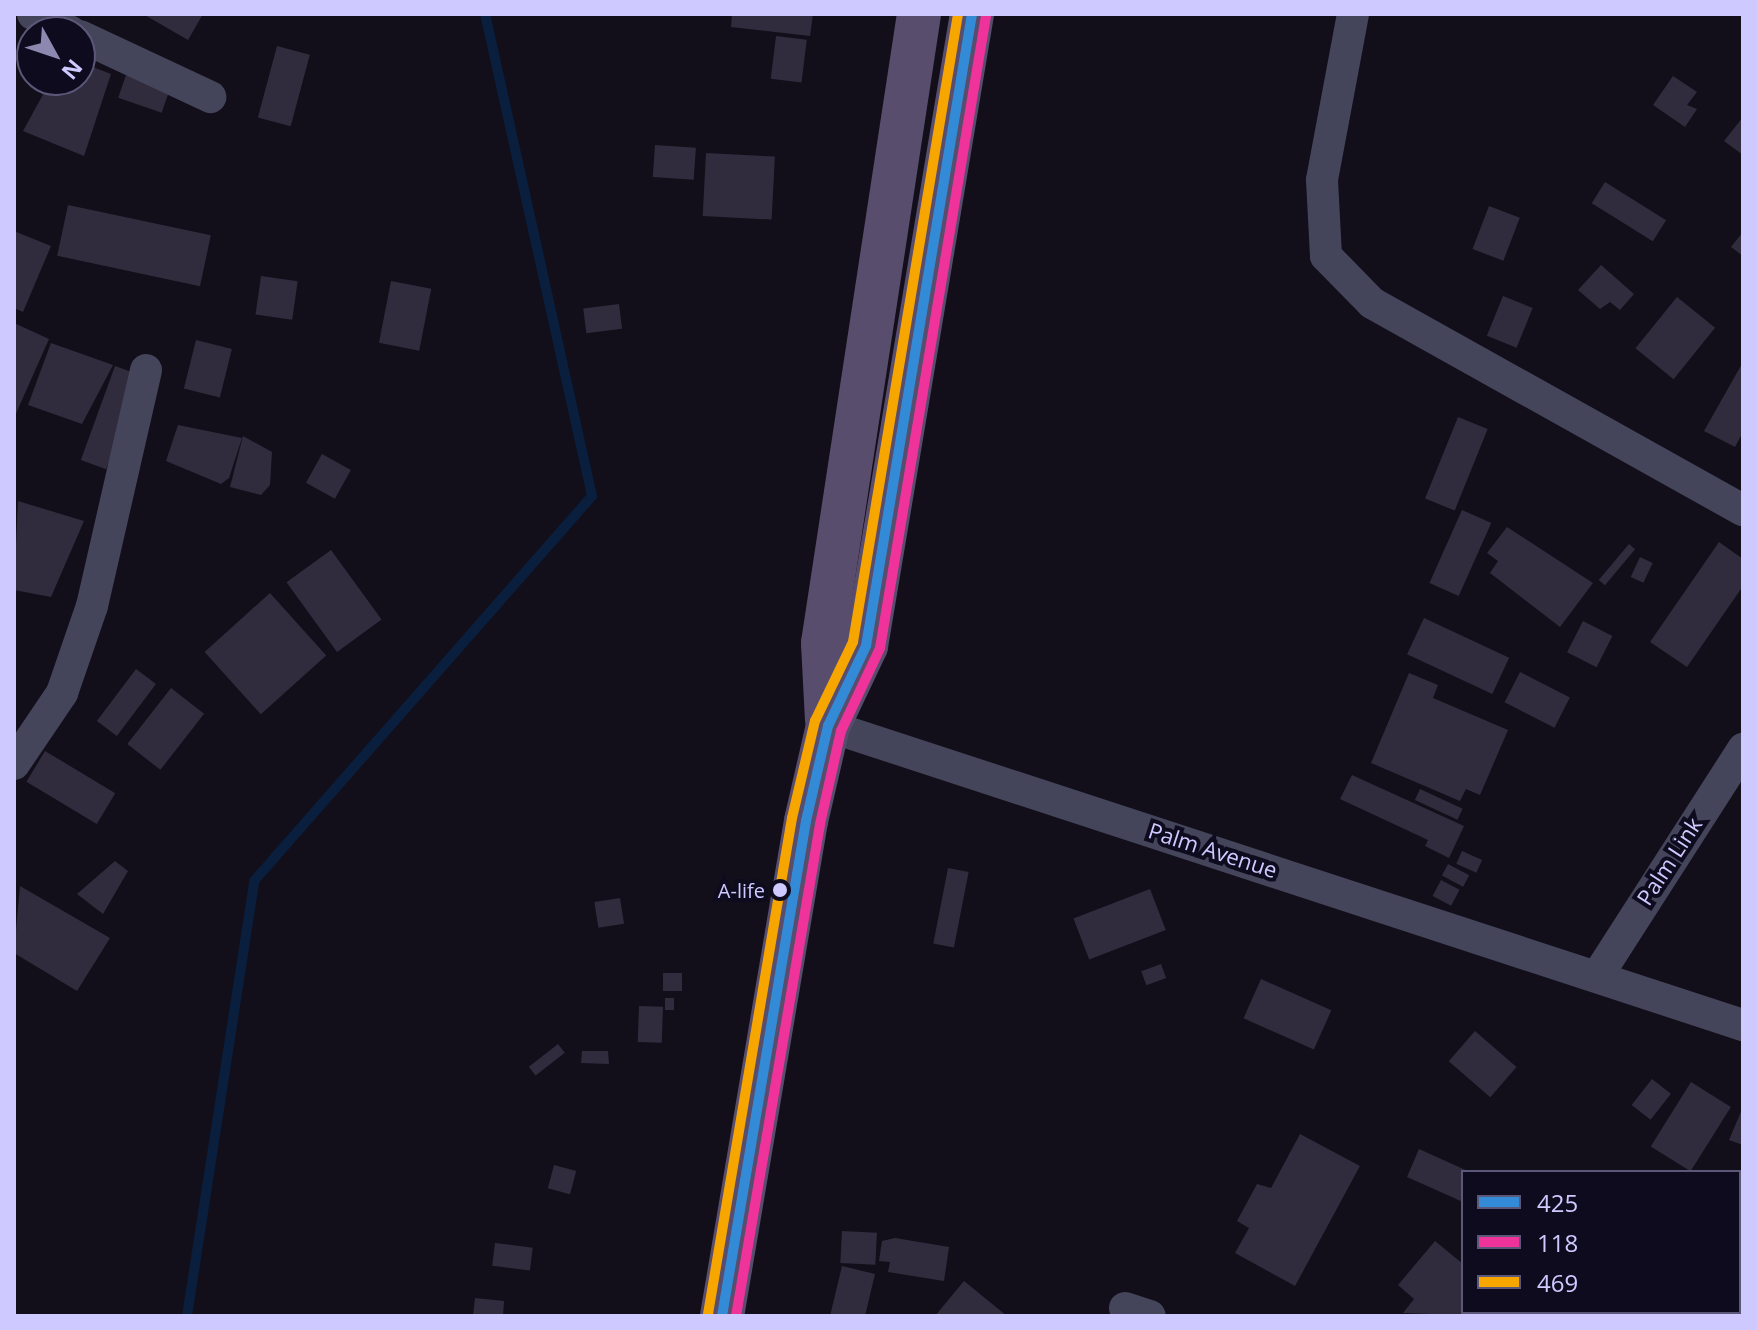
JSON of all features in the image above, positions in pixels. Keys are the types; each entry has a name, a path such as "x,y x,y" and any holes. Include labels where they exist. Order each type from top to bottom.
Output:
{"main road":[{"path":"828,726 823,643 919,14"},
{"path":"722,1316 756,1089 828,726 866,646 972,14"}],"street":[{"path":"1353,14 1322,180 1326,256 1372,303 1743,510"},
{"path":"96,44 210,97"},
{"path":"14,764 62,693 92,606 146,370"},
{"name":"Palm Avenue","path":"828,726 1598,975 1743,1025"},
{"name":"Palm Link","path":"1598,975 1743,749"}],"building":[{"path":"143,14 203,14 188,40"},
{"path":"732,14 813,14 810,36 731,27"},
{"path":"776,36 807,40 802,82 771,79"},
{"path":"277,46 310,55 291,126 258,117"},
{"path":"96,68 111,74 84,156 23,131 42,96 96,96"},
{"path":"126,75 169,90 162,113 118,98"},
{"path":"1673,76 1697,92 1687,105 1697,109 1685,127 1653,105"},
{"path":"1743,117 1743,155 1724,141"},
{"path":"655,145 696,148 694,180 653,177"},
{"path":"706,153 775,157 772,220 703,216"},
{"path":"1605,182 1666,220 1653,241 1592,203"},
{"path":"68,205 211,235 200,286 57,256"},
{"path":"1489,206 1520,218 1503,261 1473,249"},
{"path":"14,231 51,246 23,312 14,308"},
{"path":"1743,232 1743,256 1731,247"},
{"path":"1601,265 1634,294 1620,310 1610,302 1600,309 1578,290"},
{"path":"261,276 298,281 292,320 256,315"},
{"path":"391,281 431,289 419,351 379,343"},
{"path":"1503,296 1533,308 1517,348 1487,336"},
{"path":"1677,297 1715,328 1674,379 1635,348"},
{"path":"619,304 622,329 586,333 583,308"},
{"path":"14,323 49,339 14,418"},
{"path":"196,340 232,349 220,397 184,389"},
{"path":"51,343 113,365 82,424 28,405"},
{"path":"1743,362 1743,432 1735,447 1704,431"},
{"path":"115,366 140,375 106,469 81,460"},
{"path":"1458,417 1488,429 1455,511 1425,499"},
{"path":"178,425 242,438 229,478 221,484 166,461"},
{"path":"243,436 272,452 270,485 261,495 230,487"},
{"path":"322,454 351,470 335,499 306,483"},
{"path":"18,501 84,521 51,597 14,590"},
{"path":"1462,510 1491,523 1459,596 1429,583"},
{"path":"1507,527 1593,583 1560,627 1490,573 1498,561 1487,553"},
{"path":"1719,542 1743,559 1743,586 1687,667 1650,642"},
{"path":"1629,544 1635,549 1605,585 1599,580"},
{"path":"331,550 382,620 337,652 287,582"},
{"path":"1640,557 1653,563 1643,583 1631,577"},
{"path":"270,593 326,655 261,714 205,652"},
{"path":"1424,618 1509,658 1492,694 1407,654"},
{"path":"1583,621 1612,636 1597,667 1567,652"},
{"path":"136,669 156,684 117,736 97,721"},
{"path":"1520,672 1570,697 1554,728 1505,702"},
{"path":"1409,673 1438,685 1433,698 1508,730 1480,795 1466,789 1460,801 1371,763"},
{"path":"171,688 204,714 160,770 127,744"},
{"path":"45,751 115,793 97,824 26,782"},
{"path":"1352,775 1464,826 1449,858 1425,846 1428,840 1340,799"},
{"path":"1420,789 1463,809 1458,820 1415,800"},
{"path":"1462,851 1482,860 1476,873 1456,864"},
{"path":"115,861 128,871 103,914 77,894"},
{"path":"1448,864 1469,875 1463,887 1442,875"},
{"path":"948,868 969,872 954,948 933,944"},
{"path":"1441,880 1460,890 1451,906 1433,896"},
{"path":"20,886 110,938 77,991 14,953"},
{"path":"1150,889 1166,930 1089,959 1073,918"},
{"path":"620,898 624,924 598,928 594,902"},
{"path":"1161,964 1166,978 1146,985 1141,971"},
{"path":"663,973 682,973 682,991 663,991"},
{"path":"1261,979 1331,1010 1314,1050 1244,1018"},
{"path":"665,998 674,998 674,1010 665,1010"},
{"path":"639,1006 663,1007 662,1043 638,1042"},
{"path":"1475,1031 1517,1067 1490,1097 1449,1061"},
{"path":"558,1044 565,1053 536,1075 529,1067"},
{"path":"582,1051 608,1051 609,1064 581,1063"},
{"path":"1652,1079 1671,1094 1651,1120 1632,1105"},
{"path":"1691,1082 1731,1107 1691,1170 1651,1146"},
{"path":"1743,1107 1743,1145 1729,1140"},
{"path":"1300,1134 1360,1166 1295,1286 1235,1253 1249,1228 1237,1221 1257,1184 1271,1188"},
{"path":"1419,1149 1466,1170 1461,1170 1461,1201 1407,1177"},
{"path":"554,1165 576,1171 570,1194 548,1188"},
{"path":"842,1231 877,1233 875,1265 840,1263"},
{"path":"895,1238 949,1247 944,1281 888,1272 890,1262 879,1261 882,1241"},
{"path":"1435,1241 1461,1262 1461,1314 1484,1316 1403,1313 1414,1299 1398,1285"},
{"path":"495,1243 533,1248 530,1270 492,1266"},
{"path":"842,1266 875,1274 865,1316 830,1316"},
{"path":"964,1281 1007,1316 935,1316"},
{"path":"475,1298 504,1301 503,1316 473,1316"}],"waterway":[{"path":"187,1316 254,881 592,496 485,14"}],"transit line":[{"name":"469","path":"708,1314 792,818 815,721 853,642 958,14"},
{"name":"425","path":"722,1316 806,821 828,726 866,646 972,14"},
{"name":"118","path":"736,1316 820,824 841,731 880,648 986,16"}],"place":[{"name":"A-life","path":"780,890"}]}
